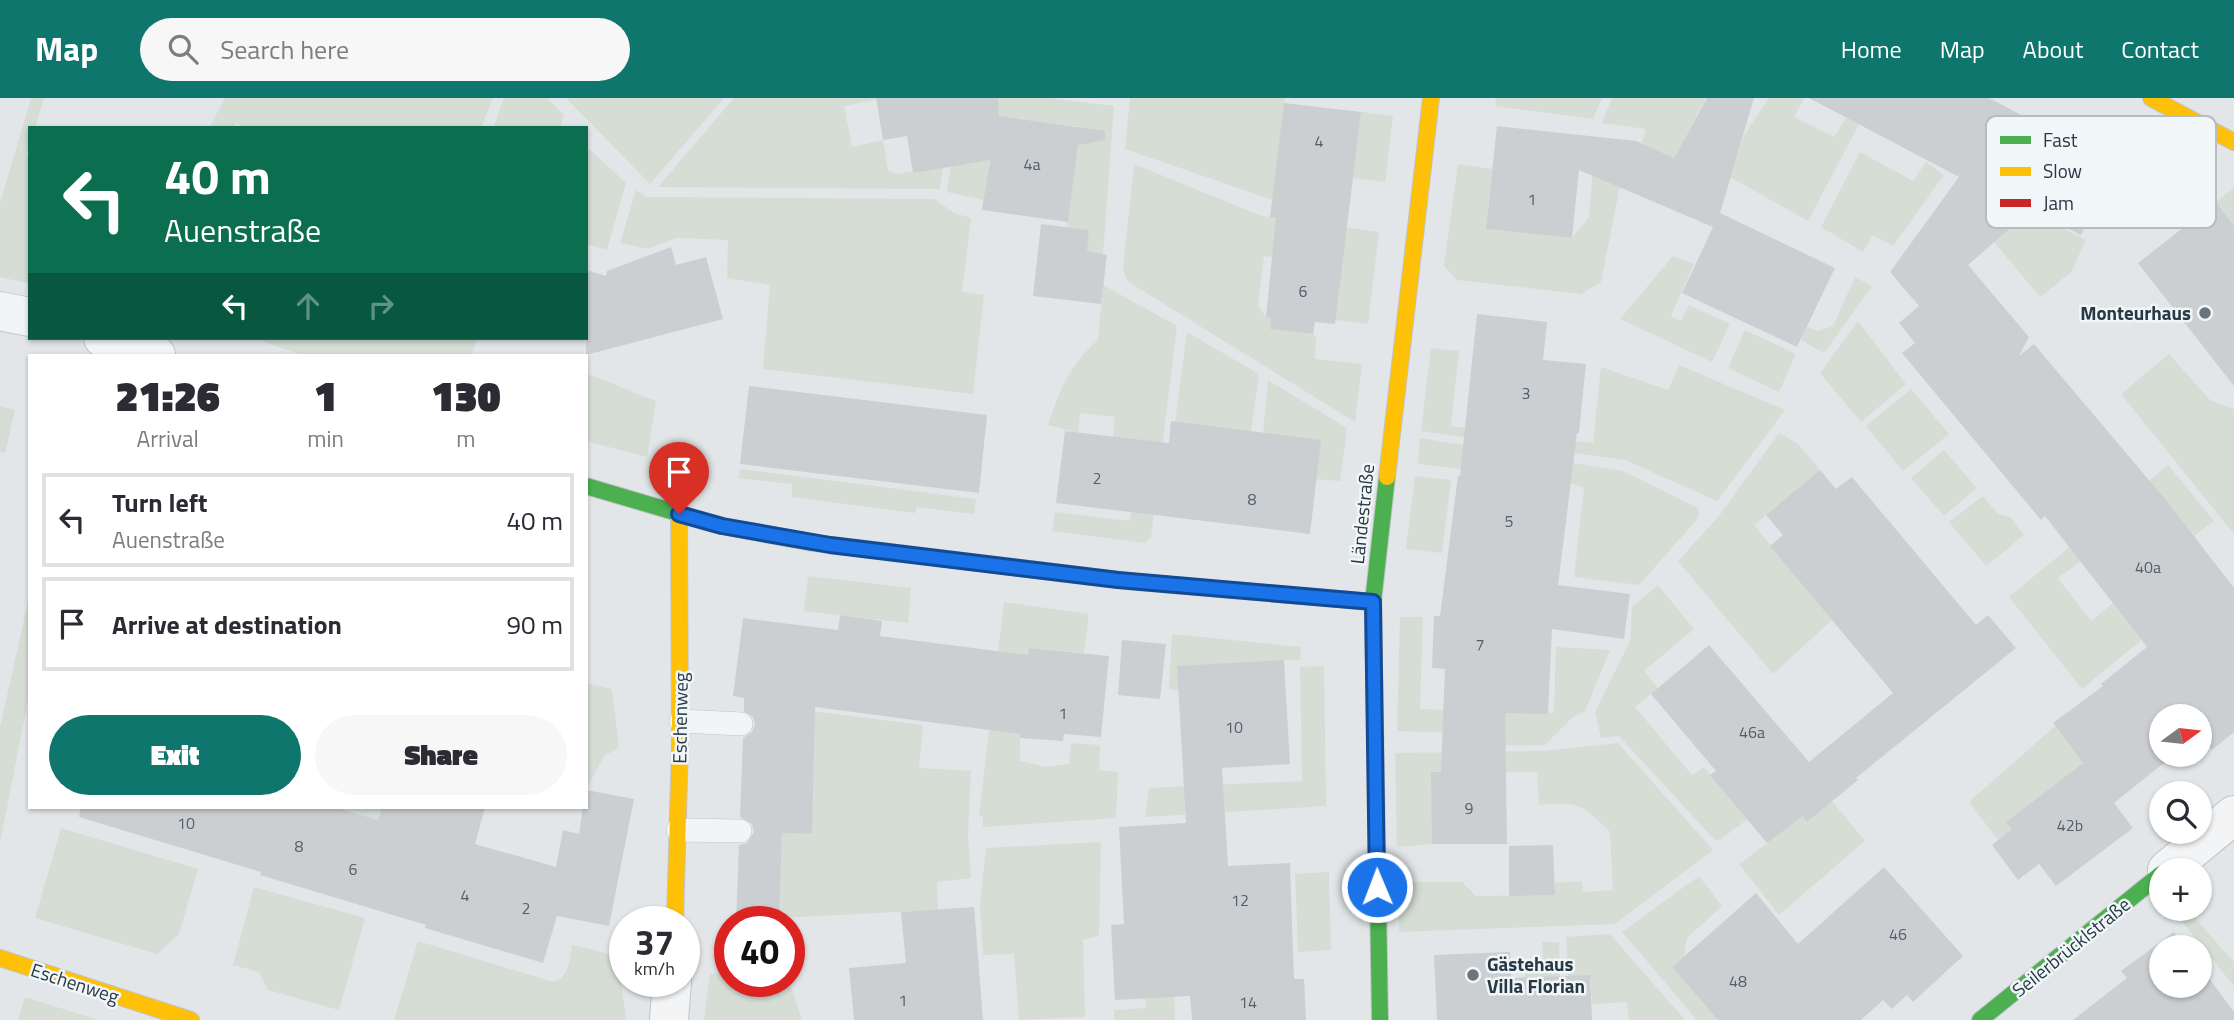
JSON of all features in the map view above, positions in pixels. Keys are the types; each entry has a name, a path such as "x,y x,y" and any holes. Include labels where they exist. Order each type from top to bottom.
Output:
{"street":[{"name":"Ländestraße","path":"1380,1020 1373,602 1407,288 1431,98"},
{"path":"2151,98 2185,116"},
{"path":"2216,132 2234,142"},
{"path":"0,311 28,317"},
{"path":"109,340 153,354"},
{"path":"588,487 722,526 833,545 1112,579 1373,602"},
{"name":"Eschenweg","path":"676,906 681,721 679,514"},
{"path":"2182,858 2234,815"},
{"name":"Seilerbrücklstraße","path":"1980,1020 2149,884"},
{"name":"Eschenweg","path":"0,958 191,1020"},
{"path":"669,1020 671,997"}],"lane":[{"path":"681,721 741,724"},
{"path":"678,831 740,831"}],"shaded area":[{"path":"31,98 44,98 36,126 28,126 28,284 0,277 0,203"},
{"path":"225,98 493,98 482,126 241,126 236,123 234,126 210,126"},
{"path":"504,98 547,98 564,115 561,126 494,126"},
{"path":"566,98 724,98 650,184"},
{"path":"734,98 884,98 844,106 852,147 883,140 888,170 896,174 943,167 940,189 658,187"},
{"path":"932,98 1048,98 1114,106 1103,255 1086,253 1089,230 1067,227 1080,127 995,116 984,200 947,192 952,158"},
{"path":"1130,98 1285,98 1273,200 1125,149"},
{"path":"1496,98 1602,98 1593,119 1495,106"},
{"path":"1612,98 1706,98 1674,158 1641,144 1646,129 1602,123"},
{"path":"1769,98 1804,98 1794,117 1834,137 1846,118 1859,124 1808,221 1730,177 1744,135"},
{"path":"1361,112 1393,116 1385,182 1353,178"},
{"path":"588,148 626,183 607,250 588,245"},
{"path":"1860,152 1913,181 1926,162 1944,175 1893,246 1873,235 1863,252 1821,227"},
{"path":"1134,164 1262,216 1379,232 1368,324 1335,320 1272,257 1264,256 1258,306 1266,317 1271,318 1270,329 1313,334 1316,337 1315,359 1362,364 1355,422 1127,281 1123,268"},
{"path":"1458,164 1492,169 1486,229 1572,238 1589,217 1593,167 1623,171 1601,282 1581,294 1457,280 1444,266"},
{"path":"1983,187 1986,189 1986,228 2063,228 2086,240 2071,272 2040,297 1969,212"},
{"path":"2234,188 2234,226 2216,202"},
{"path":"636,190 646,197 934,199 954,213 971,218 962,292 984,295 973,394 763,369 770,285 727,278 728,240 676,238 648,249 620,243"},
{"path":"1673,256 1694,264 1671,316 1681,321 1689,305 1730,324 1712,362 1620,319"},
{"path":"1855,277 1872,286 1824,353 1801,340 1807,327 1818,331 1833,326"},
{"path":"1103,285 1177,326 1151,538 1145,543 1052,531 1055,512 1130,521 1140,440 1113,437 1115,417 1080,413 1078,433 1048,425 1067,379 1080,359 1098,340"},
{"path":"1858,321 1906,384 1861,422 1820,373"},
{"path":"1745,330 1796,354 1779,392 1728,368"},
{"path":"1187,332 1259,374 1251,432 1175,422"},
{"path":"476,340 472,354 300,354 263,342"},
{"path":"1431,348 1459,351 1451,426 1593,443 1601,367 1668,390 1679,365 1785,410 1717,501 1625,460 1421,431"},
{"path":"2169,354 2210,400 2234,409 2234,534 2121,394"},
{"path":"588,375 656,401 647,457 588,442"},
{"path":"1268,380 1347,428 1340,481 1316,479 1263,433"},
{"path":"1911,389 1949,434 1903,471 1866,426"},
{"path":"0,406 15,410 5,453 0,452"},
{"path":"1779,433 1797,443 1820,470 1754,525 1832,620 1773,674 1678,561 1719,516"},
{"path":"1420,438 1623,471 1698,508 1699,517 1639,585 1574,577 1584,488 1563,481 1418,464"},
{"path":"1944,450 1977,488 1944,516 1911,478"},
{"path":"2168,465 2214,521 2194,536 2170,505 2141,516 2058,578 2091,621 2113,603 2141,640 2082,689 2009,597"},
{"path":"740,469 976,499 974,514 917,507 915,513 792,497 792,484 738,478"},
{"path":"1415,476 1451,480 1442,553 1406,549"},
{"path":"1983,496 1998,514 2010,517 2024,535 1986,566 1949,522"},
{"path":"808,576 911,588 908,623 804,611"},
{"path":"1658,585 1694,629 1644,671 1658,688 1635,707 1692,775 1704,767 1730,799 1752,816 1721,839 1715,840 1619,736 1601,738 1595,712 1630,641 1632,607"},
{"path":"28,602 28,700 0,844 0,727"},
{"path":"1004,602 1089,614 1084,653 1029,648 1020,761 1045,767 1069,764 1071,743 1100,745 1099,770 1118,772 1116,818 983,827 983,816 979,816"},
{"path":"1400,617 1423,617 1420,709 1469,711 1467,733 1397,731"},
{"path":"1172,634 1301,647 1300,660 1284,660 1179,691 1169,689"},
{"path":"1556,647 1610,650 1585,711 1572,718 1545,745 1482,746 1482,712 1554,713"},
{"path":"1324,666 1326,806 1145,817 1149,788 1302,781 1300,667"},
{"path":"588,683 612,689 619,748 604,756 588,786"},
{"path":"786,708 923,725 919,768 971,771 968,836 971,878 937,882 938,910 805,917 805,906 779,906 782,833 812,834"},
{"path":"2055,726 2083,763 2007,821 2013,829 1998,840 1969,802"},
{"path":"1618,743 1713,850 1615,924 1399,932 1398,882 1462,882 1476,896 1555,895 1555,883 1582,881 1583,892 1613,890 1610,832 1579,806 1539,805 1537,772 1432,772 1432,844 1397,847 1395,753 1543,751"},
{"path":"1788,797 1807,821 1832,801 1865,841 1779,915 1739,864 1770,841"},
{"path":"341,809 381,809 378,820"},
{"path":"61,828 198,869 179,934 157,954 35,918"},
{"path":"1101,842 1099,936 1083,940 1085,1017 1019,1020 1014,954 983,955 980,903 986,848"},
{"path":"1329,872 1331,950 1298,952 1295,874"},
{"path":"1699,876 1722,906 1687,938 1684,956 1672,967 1718,1020 1697,1020 1622,932"},
{"path":"254,887 365,918 339,1010 268,990 259,972 233,965"},
{"path":"2182,921 2198,921 2210,935 2193,935"},
{"path":"1610,934 1685,1020 1629,1020 1627,1002 1592,1004 1590,976 1568,976 1566,937"},
{"path":"2212,937 2234,962 2234,986 2212,959"},
{"path":"418,941 553,982 566,972 572,945 609,954 609,997 623,997 626,1020 394,1020"},
{"path":"1542,942 1559,942 1561,1020 1527,1020 1525,963 1543,962"},
{"path":"710,974 714,974 714,997 794,997 802,1020 704,1020"},
{"path":"1174,976 1175,1020 1114,1020 1114,1010 1146,1008 1145,979"},
{"path":"25,997 98,1020 18,1020"}],"building":[{"path":"876,98 998,98 999,116 1105,131 1105,140 1078,145 1068,222 982,210 990,160 913,173 907,136 883,140"},
{"path":"1707,98 1754,98 1720,213 1835,268 1797,347 1682,293 1713,227 1579,170 1572,238 1486,229 1497,126 1636,141 1674,158"},
{"path":"1809,98 1989,98 2023,116 1986,116 1986,228 2010,228 1968,265 2029,337 2019,356 2034,344 2170,505 2234,588 2234,732 2212,750 2212,704 2149,704 2149,767 2159,767 2114,803 2133,828 2056,886 2039,864 2018,880 1992,845 2012,829 2006,822 2083,763 2053,723 2103,686 2101,684 2147,647 2045,516 2041,520 1902,353 1915,343 1899,323 1919,306 1890,272 1959,177"},
{"path":"1284,103 1361,112 1335,324 1315,322 1313,334 1270,329 1271,318 1266,317 1276,218 1270,217"},
{"name":"Monteurhaus","path":"2216,202 2234,226 2234,386 2138,263 2183,228 2216,228"},
{"path":"1041,224 1089,230 1087,251 1107,255 1101,304 1033,296"},
{"path":"2067,228 2085,228 2081,235"},
{"path":"671,247 676,265 706,257 723,319 586,354 588,271 606,276 607,271"},
{"path":"1477,314 1547,322 1543,360 1586,364 1558,585 1630,594 1624,639 1552,629 1548,714 1505,713 1507,844 1432,844 1431,772 1441,772 1445,669 1432,668 1434,616 1440,616 1460,476"},
{"path":"749,386 987,415 979,493 740,464"},
{"path":"1171,421 1321,440 1310,534 1056,503 1065,431 1169,443"},
{"path":"1820,470 1836,489 1852,477 1976,625 1988,615 2016,648 1856,778 1858,780 1807,822 1803,816 1767,843 1710,775 1716,771 1651,694 1709,645 1809,762 1893,693 1770,546 1783,535 1766,515"},
{"path":"840,615 882,621 880,636 1028,655 1029,648 1109,656 1101,737 1064,734 1063,741 1020,738 1020,734 815,707 812,834 782,833 780,906 737,906 739,845 747,843 754,832 752,824 740,817 743,738 752,732 755,724 753,717 744,711 744,698 733,696 743,618 838,630"},
{"path":"1122,640 1166,644 1160,699 1118,695"},
{"path":"1284,660 1290,764 1222,768 1228,866 1290,863 1294,979 1304,979 1306,1020 1192,1020 1190,996 1115,1000 1111,925 1124,924 1119,827 1186,823 1177,666"},
{"path":"588,790 634,799 613,906 609,906 609,926 557,916 543,963 260,875 261,872 79,817 81,809 341,809 378,820 381,809 484,809 475,844 556,867 563,830 579,834 583,809 588,809"},
{"path":"1553,845 1555,895 1509,896 1509,846"},
{"path":"1884,867 1963,956 1913,1002 1907,995 1892,1009 1883,1000 1861,1020 1718,1020 1672,967 1756,893 1798,944"},
{"path":"974,907 983,1020 854,1020 849,968 906,963 901,912"},
{"path":"2149,950 2149,998 2212,998 2212,982 2234,1012 2234,1020 2073,1020 2127,978 2121,971"},
{"path":"1510,952 1511,978 1590,975 1592,1020 1437,1020 1434,955"}],"traffic: fast":[{"path":"1380,1020 1373,602 1387,477"},
{"path":"588,487 722,526 807,542 1137,582 1279,594"},
{"path":"1980,1020 2149,884"}],"traffic: slow":[{"path":"1387,477 1431,98"},
{"path":"2151,98 2185,116"},
{"path":"2216,132 2234,142"},
{"path":"675,906 680,744 679,514"},
{"path":"0,958 191,1020"}],"traffic: jam":[{"path":"1279,594 1373,602"}],"place":[{"name":"Monteurhaus","path":"2205,313"},
{"name":"Gästehaus Villa Florian","path":"1473,975"}],"route":[{"path":"679,514 722,526 830,545 1118,580 1373,602 1377,887"}]}
